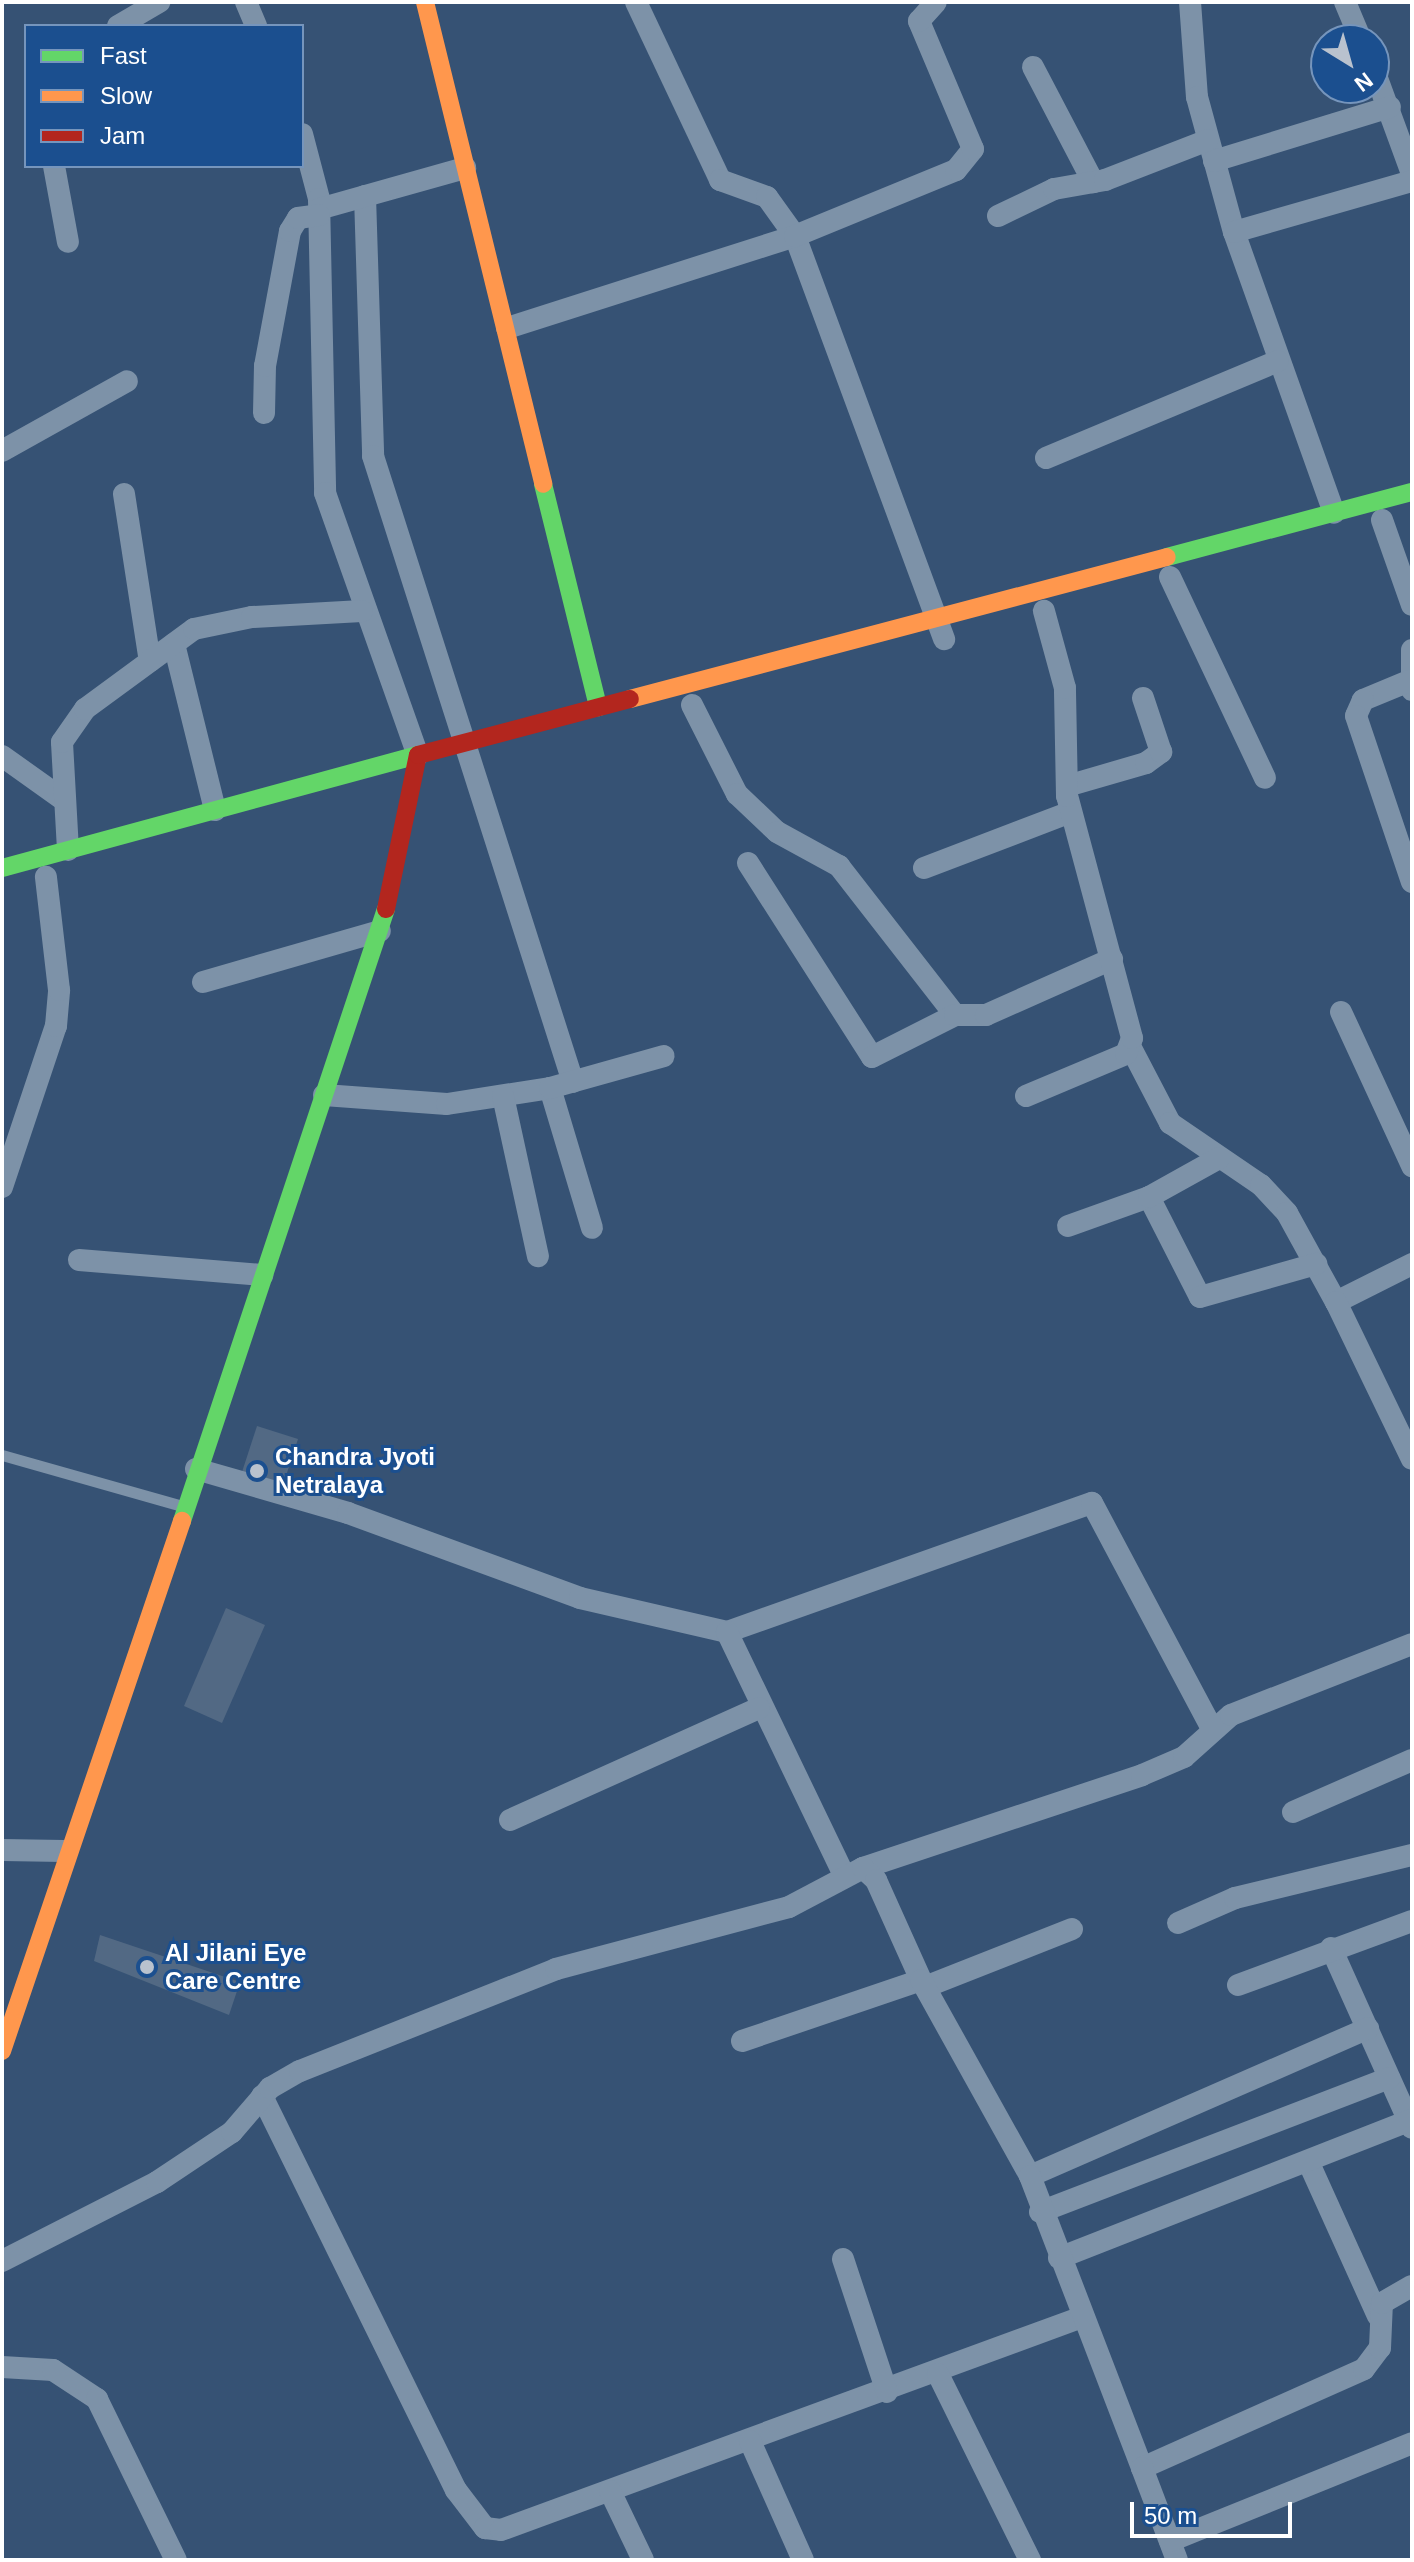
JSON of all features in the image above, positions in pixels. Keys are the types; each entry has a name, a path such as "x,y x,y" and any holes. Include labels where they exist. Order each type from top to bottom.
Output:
{"main road":[{"path":"425,2 598,707"},
{"path":"916,646 941,629 1412,492"},
{"path":"471,751 598,707 941,629 1044,611 1412,512"},
{"path":"2,889 471,751 738,693"},
{"path":"2,868 215,810 416,766"},
{"path":"2,2051 64,1851 120,1707 196,1469 380,931 416,766"}],"street":[{"path":"121,24 159,2"},
{"path":"246,2 255,24"},
{"path":"636,2 720,180 767,197 795,236 941,629"},
{"path":"507,328 795,236 969,159 968,137 921,34 924,10 936,2"},
{"path":"1190,2 1211,151 1234,232 1334,513"},
{"path":"1345,2 1354,24"},
{"path":"1033,67 1093,182"},
{"path":"1389,104 1406,139 1412,174"},
{"path":"998,216 1054,189 1093,182 1390,107"},
{"path":"304,139 316,167 319,212 325,493 416,766"},
{"path":"54,168 68,242"},
{"path":"264,413 265,366 290,231 298,218 465,168"},
{"path":"1234,232 1412,181"},
{"path":"365,196 373,456 471,751 573,1082"},
{"path":"1046,458 1278,361"},
{"path":"2,451 127,381"},
{"path":"124,494 150,661"},
{"path":"1382,520 1412,605"},
{"path":"1170,577 1265,778"},
{"path":"68,850 61,798 69,725 174,644 228,621 362,611"},
{"path":"1044,611 1065,688 1067,786 1071,812 1112,959 1131,1048 1170,1123 1273,1197 1316,1264 1412,1459"},
{"path":"174,644 215,810"},
{"path":"1412,650 1410,685 1363,700 1356,716 1412,882"},
{"path":"1067,786 1161,752 1143,698"},
{"path":"692,705 737,794 777,832 839,866 955,1015"},
{"path":"2,756 61,798"},
{"path":"924,868 1071,812"},
{"path":"748,863 864,1052 881,1056 955,1015 986,1015 1112,959"},
{"path":"2,1187 56,1026 59,990 46,877"},
{"path":"203,982 380,931"},
{"path":"1341,1012 1412,1166"},
{"path":"1026,1096 1131,1048"},
{"path":"324,1095 412,1107 550,1088 664,1056"},
{"path":"550,1088 592,1228"},
{"path":"503,1096 538,1256"},
{"path":"1068,1226 1149,1197 1219,1158"},
{"path":"1149,1197 1200,1297 1316,1264"},
{"path":"79,1260 262,1275"},
{"path":"1336,1302 1412,1264"},
{"path":"196,1469 348,1513 580,1598 727,1632 1092,1503 1212,1729"},
{"path":"727,1632 759,1708 853,1872 876,1880 923,1983 1030,2176 1040,2212 1174,2555 1412,2443"},
{"path":"2,2261 157,2182 232,2132 262,2096 300,2071 486,1993 789,1907 853,1872 1142,1775 1184,1757 1212,1729 1279,1693 1412,1644"},
{"path":"510,1820 759,1708"},
{"path":"1293,1812 1412,1760"},
{"path":"2,1850 64,1851"},
{"path":"1178,1923 1235,1898 1412,1855"},
{"path":"1238,1985 1331,1948 1412,1921"},
{"path":"742,2041 923,1983 1072,1929"},
{"path":"1059,2258 1308,2161 1410,2125 1331,1948"},
{"path":"1030,2176 1368,2028"},
{"path":"1040,2212 1389,2078"},
{"path":"262,2096 471,2518 501,2530 938,2374 1082,2317"},
{"path":"1308,2161 1378,2316"},
{"path":"843,2259 887,2392"},
{"path":"1142,2468 1364,2369 1380,2348 1378,2316 1382,2303 1412,2286"},
{"path":"2,2367 53,2370 97,2399 176,2560"},
{"path":"938,2374 1030,2560"},
{"path":"750,2441 803,2560"},
{"path":"610,2491 643,2560"}],"lane":[{"path":"2,1455 184,1506"}],"building":[{"path":"257,1426 298,1439 283,1485 242,1472"},
{"path":"226,1608 265,1625 222,1723 184,1706"},
{"path":"100,1935 240,1982 229,2015 94,1961"}],"traffic: fast":[{"path":"543,484 598,707"},
{"path":"1167,557 1412,492"},
{"path":"2,868 418,755"},
{"path":"182,1521 386,909"}],"traffic: slow":[{"path":"425,2 543,484"},
{"path":"630,699 1167,557"},
{"path":"2,2051 182,1521"}],"traffic: jam":[{"path":"386,909 418,755 630,699"}],"place":[{"name":"Chandra Jyoti Netralaya","path":"257,1471"},
{"name":"Al Jilani Eye Care Centre","path":"147,1967"}]}
